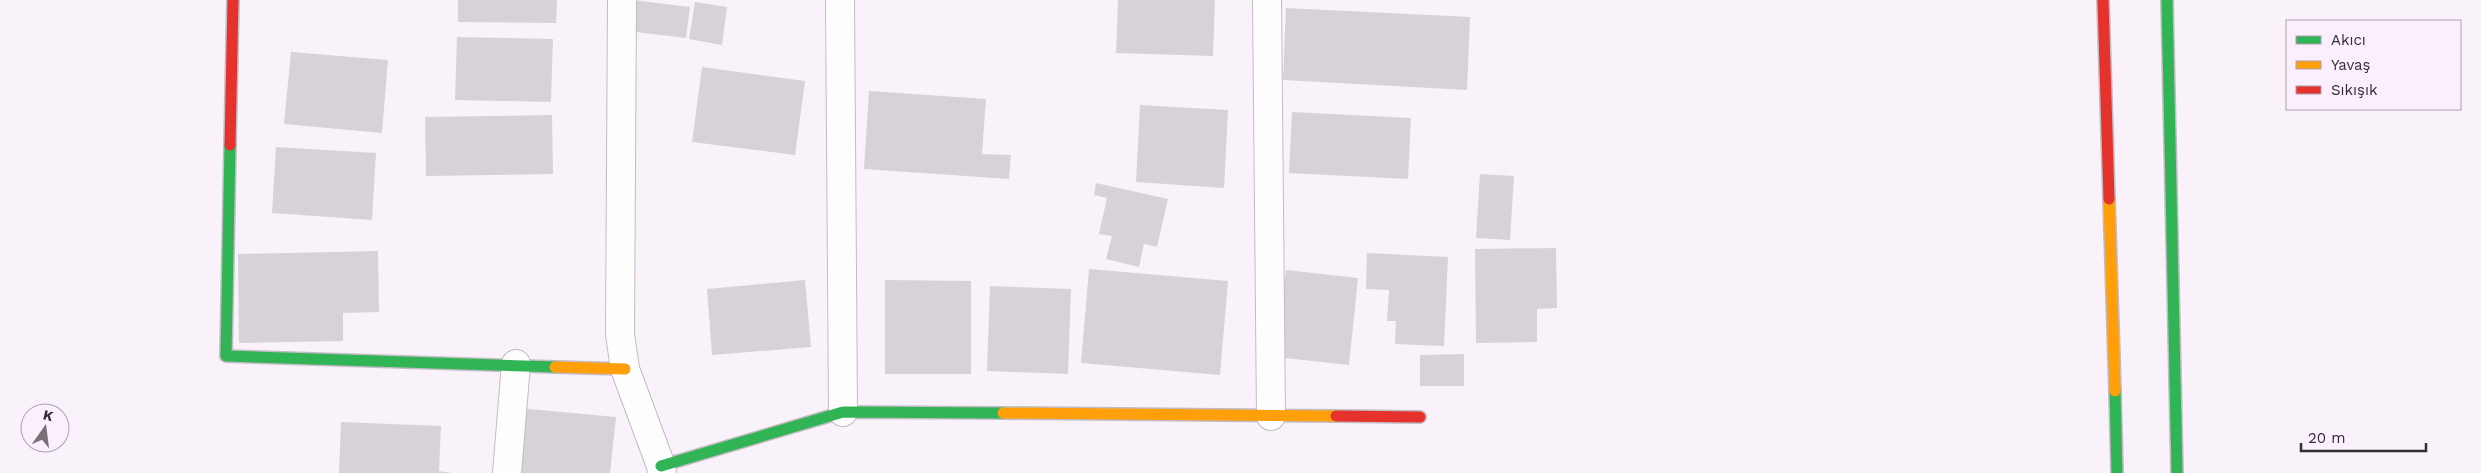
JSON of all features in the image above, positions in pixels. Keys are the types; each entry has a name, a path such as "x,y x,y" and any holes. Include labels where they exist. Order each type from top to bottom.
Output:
{"street":[{"path":"233,0 226,356 625,369"},
{"path":"622,0 620,334 625,369 662,469 843,412 1420,418"},
{"path":"840,0 843,412"},
{"path":"1266,0 1271,416"},
{"path":"2103,0 2117,473"},
{"path":"2167,0 2177,473"},
{"path":"507,473 516,364"}],"building":[{"path":"458,0 557,0 556,23 458,22"},
{"path":"633,0 690,7 686,38 628,31"},
{"path":"1118,0 1215,0 1213,56 1116,53"},
{"path":"695,2 727,7 722,45 689,39"},
{"path":"1286,8 1470,17 1467,90 1283,80"},
{"path":"457,37 553,39 551,102 455,100"},
{"path":"291,52 388,60 382,133 284,124"},
{"path":"702,67 805,81 795,155 692,142"},
{"path":"869,91 986,99 982,154 1011,155 1009,179 864,169"},
{"path":"1140,105 1228,110 1224,188 1136,182"},
{"path":"1292,112 1411,118 1408,179 1289,173"},
{"path":"552,115 553,174 426,176 425,117"},
{"path":"276,147 376,153 372,220 272,213"},
{"path":"1480,174 1514,176 1510,240 1476,238"},
{"path":"1096,183 1168,199 1157,247 1144,244 1139,267 1106,259 1112,236 1099,234 1107,198 1094,195"},
{"path":"1556,248 1557,308 1537,309 1537,342 1476,343 1475,249"},
{"path":"378,251 379,312 343,313 343,341 239,343 238,254"},
{"path":"1367,253 1448,257 1444,346 1395,344 1396,321 1387,321 1389,290 1366,289"},
{"path":"1089,269 1228,281 1220,375 1081,363"},
{"path":"1286,270 1358,278 1349,365 1276,357"},
{"path":"805,280 811,347 712,355 707,289"},
{"path":"885,280 971,281 971,374 885,374"},
{"path":"990,286 1071,289 1068,374 987,371"},
{"path":"1464,354 1464,386 1420,386 1420,355"},
{"path":"518,408 616,417 610,473 512,473"},
{"path":"341,422 441,426 439,471 452,473 339,473"}],"traffic: fast":[{"path":"2167,0 2177,473"},
{"path":"230,145 226,356 555,367"},
{"path":"2115,391 2117,473"},
{"path":"661,466 843,412 1003,413"}],"traffic: slow":[{"path":"2109,199 2115,391"},
{"path":"555,367 625,369"},
{"path":"1003,413 1336,416"}],"traffic: jam":[{"path":"230,145 233,0"},
{"path":"2103,0 2109,199"},
{"path":"1336,416 1420,417"}]}
